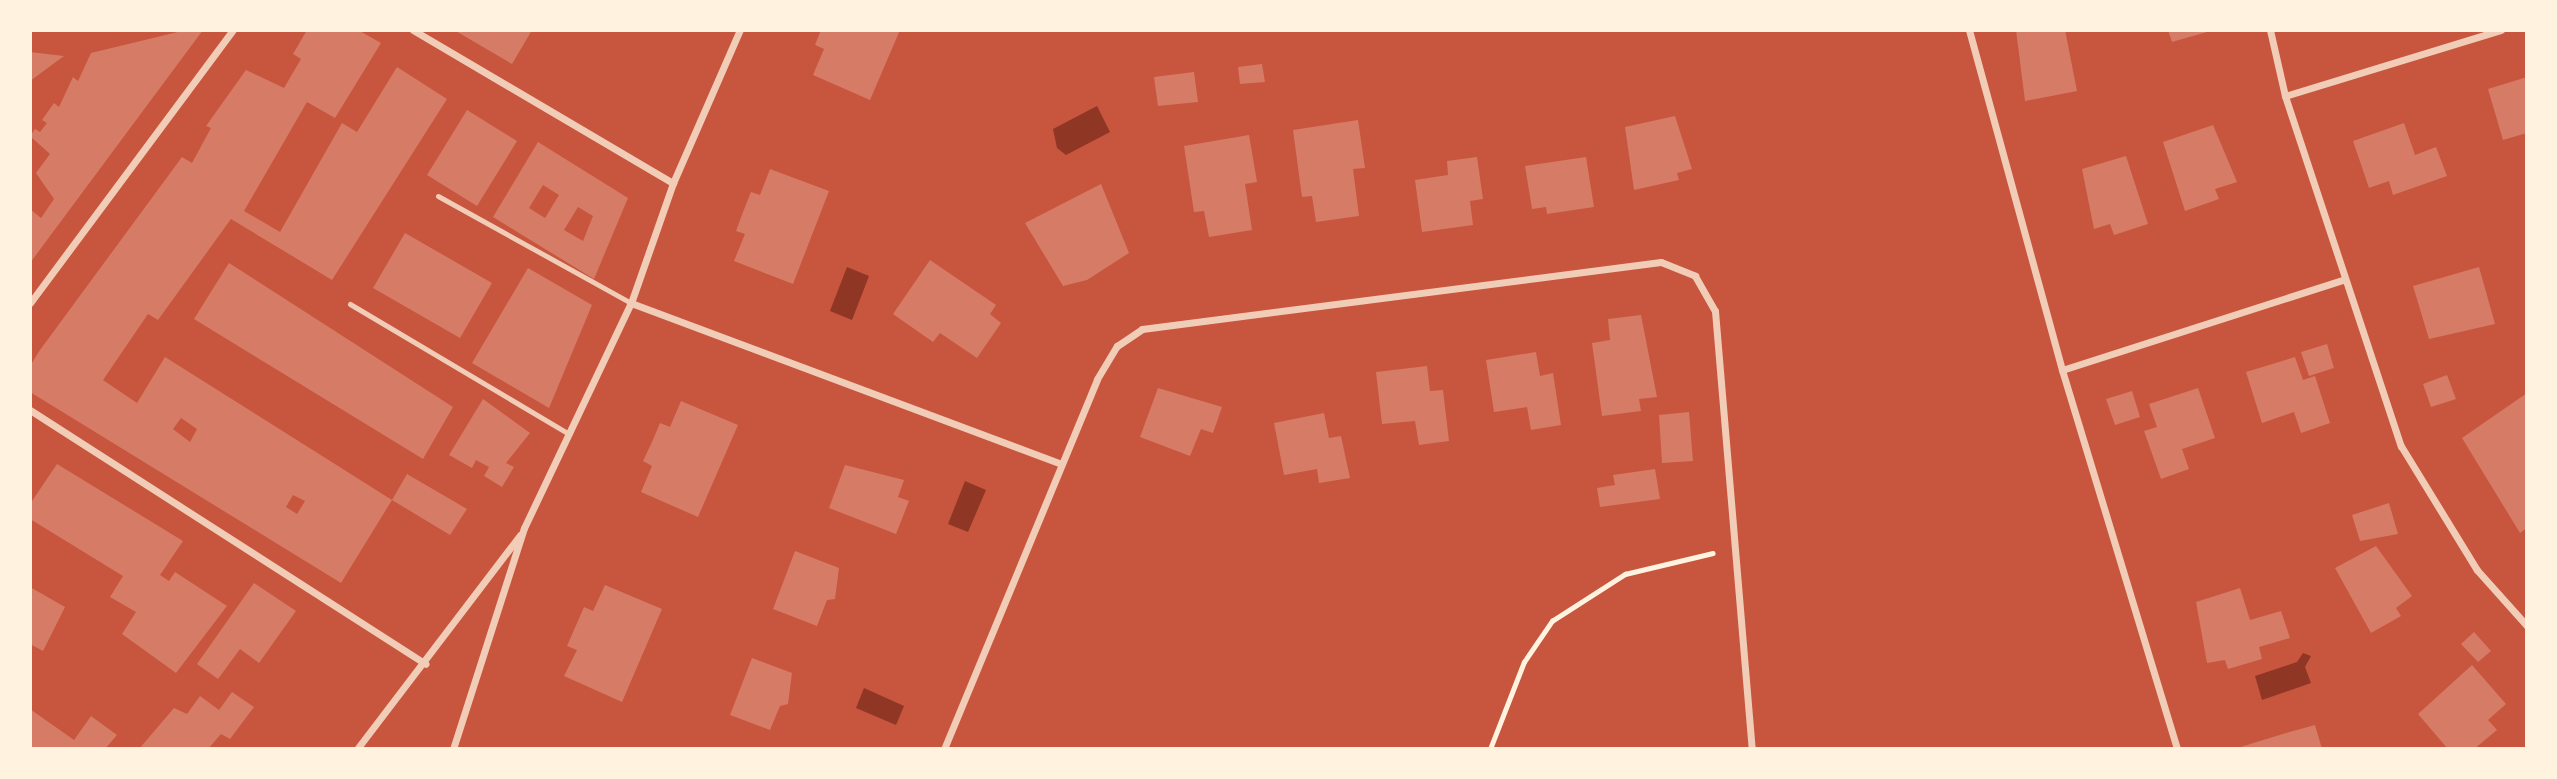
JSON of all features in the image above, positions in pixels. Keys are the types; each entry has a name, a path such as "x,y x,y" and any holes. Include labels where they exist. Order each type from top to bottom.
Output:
{"street":[{"path":"30,303 233,30"},
{"path":"413,30 673,183"},
{"path":"453,749 524,528 631,303 673,183 740,30"},
{"path":"1969,30 2062,370 2177,749"},
{"path":"2270,30 2285,96 2343,280 2401,446 2477,570 2527,626"},
{"path":"2285,96 2501,30"},
{"path":"944,749 1061,464 1117,345 1142,329 1661,262 1695,276 1715,311 1752,749"},
{"path":"2062,370 2343,280"},
{"path":"631,303 1061,464"},
{"path":"30,410 425,664"},
{"path":"358,749 425,664 524,528"}],"lane":[{"path":"438,196 631,303"},
{"path":"351,304 569,434"}],"path":[{"path":"1490,749 1524,662 1552,621 1625,574 1734,548"}],"shaded area":[{"path":"1097,106 1110,132 1066,155 1057,148 1053,129"},
{"path":"847,267 869,276 852,320 830,311"},
{"path":"965,481 986,490 968,532 948,524"},
{"path":"2303,653 2311,656 2305,667 2311,683 2262,700 2255,676 2297,662"},
{"path":"864,688 904,706 896,725 856,708"}],"building":[{"path":"186,30 203,30 30,263 30,209 41,218 54,199 36,173 50,154 30,136 35,129 40,132 47,123 42,120 54,103 59,107 73,77 78,81 91,53"},
{"path":"307,30 358,30 381,43 335,118 307,102 244,211 280,232 342,123 357,132 397,67 447,99 332,280 231,219 158,320 148,314 103,380 137,403 165,357 392,500 341,583 30,392 30,366 40,350 182,157 192,163 211,128 206,126 246,70 284,88 301,59 293,54","holes":["181,418 197,429 190,442 173,429","293,495 305,501 297,514 286,507"]},
{"path":"454,30 532,30 512,64"},
{"path":"821,30 900,30 870,100 813,75 824,49 815,45"},
{"path":"2016,30 2065,30 2077,91 2025,101"},
{"path":"2168,30 2206,30 2207,32 2172,42"},
{"path":"30,52 64,56 30,81"},
{"path":"1262,64 1265,82 1240,84 1238,67"},
{"path":"1194,72 1198,102 1158,106 1154,77"},
{"path":"2527,77 2527,133 2503,140 2488,89"},
{"path":"467,110 517,141 477,206 427,175"},
{"path":"1675,116 1692,169 1677,173 1679,180 1634,190 1625,127"},
{"path":"1358,120 1365,168 1353,169 1359,216 1316,222 1312,196 1302,197 1293,130"},
{"path":"2404,123 2415,155 2436,147 2447,176 2393,195 2389,181 2369,188 2353,141"},
{"path":"2213,125 2237,182 2215,189 2219,199 2185,211 2163,142"},
{"path":"1249,135 1257,182 1245,184 1252,230 1209,237 1204,211 1194,212 1184,146"},
{"path":"538,142 628,198 594,279 493,217","holes":["543,185 559,195 545,218 529,208","578,207 593,216 583,241 564,230"]},
{"path":"2126,156 2148,224 2114,235 2110,224 2094,229 2082,169"},
{"path":"1477,157 1483,199 1470,201 1473,225 1422,232 1415,180 1448,175 1447,161"},
{"path":"1586,157 1594,207 1547,214 1546,207 1532,209 1525,166"},
{"path":"770,169 829,191 793,284 734,261 745,234 736,231 743,212 751,192 760,195"},
{"path":"1101,184 1129,253 1087,280 1063,286 1025,223"},
{"path":"405,233 492,283 460,338 373,288"},
{"path":"930,260 996,305 990,314 1001,323 977,358 940,333 933,342 893,314"},
{"path":"229,263 453,407 423,459 194,319"},
{"path":"2479,267 2495,324 2429,339 2413,286"},
{"path":"528,268 592,305 549,408 472,363"},
{"path":"1641,315 1657,397 1639,399 1641,411 1602,416 1592,343 1610,340 1608,319"},
{"path":"2327,344 2334,368 2309,376 2301,352"},
{"path":"1536,352 1540,376 1553,373 1561,425 1531,430 1527,407 1494,412 1486,360"},
{"path":"2295,357 2303,380 2315,376 2330,423 2301,433 2294,412 2262,423 2246,372"},
{"path":"1427,366 1430,391 1443,390 1449,441 1419,445 1415,421 1382,424 1376,372"},
{"path":"2447,375 2456,399 2431,407 2423,384"},
{"path":"1158,388 1222,407 1213,433 1201,429 1190,456 1140,437"},
{"path":"2198,388 2215,438 2182,449 2189,469 2161,479 2144,431 2157,427 2149,404"},
{"path":"2132,391 2140,417 2115,425 2106,399"},
{"path":"2527,393 2527,528 2520,533 2462,438"},
{"path":"483,399 530,433 506,463 514,467 502,487 484,476 489,467 476,460 472,468 449,455"},
{"path":"681,401 738,425 698,517 641,492 652,466 643,461 660,423 670,427"},
{"path":"1689,412 1693,461 1662,463 1659,415"},
{"path":"1324,413 1329,438 1341,436 1350,478 1319,483 1317,469 1284,475 1274,423"},
{"path":"57,464 183,541 160,575 169,581 175,572 227,606 176,673 122,634 136,612 110,597 123,576 30,519 30,504"},
{"path":"845,465 904,480 898,497 909,501 896,534 829,508"},
{"path":"1655,469 1660,499 1600,507 1597,488 1615,485 1613,475"},
{"path":"407,474 467,509 450,535 392,500"},
{"path":"2389,503 2398,534 2360,541 2352,515"},
{"path":"2376,546 2412,596 2396,608 2401,616 2371,633 2335,568"},
{"path":"795,551 839,568 835,599 827,600 817,626 773,609"},
{"path":"254,583 296,611 259,663 240,649 218,679 197,664"},
{"path":"605,585 662,609 622,702 564,676 577,650 567,646 584,607 593,611"},
{"path":"30,587 65,607 43,651 30,644"},
{"path":"2240,588 2250,620 2281,611 2290,638 2259,647 2262,659 2228,669 2225,660 2207,663 2196,602"},
{"path":"2474,632 2491,651 2478,662 2461,644"},
{"path":"752,658 792,673 788,704 780,706 770,730 730,715"},
{"path":"2472,665 2506,704 2488,720 2497,730 2474,749 2448,749 2418,714"},
{"path":"232,692 254,707 230,739 221,734 208,749 139,749 174,708 187,714 200,696 219,710"},
{"path":"30,709 74,740 91,716 117,735 105,749 30,749"},
{"path":"2315,725 2322,749 2234,749 2286,733"}]}
